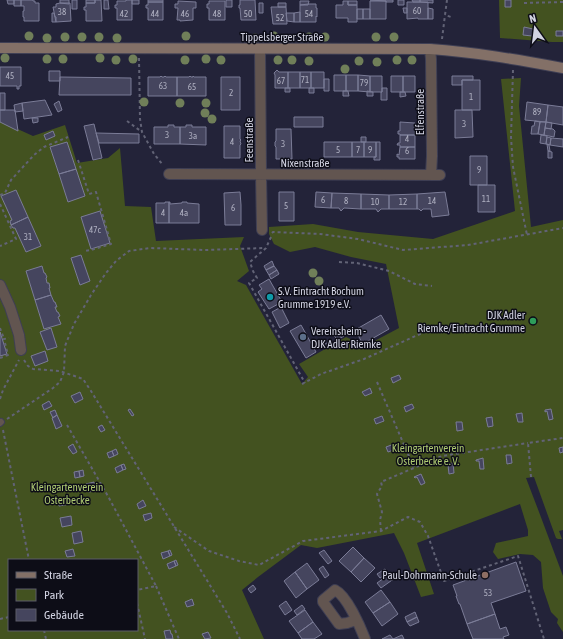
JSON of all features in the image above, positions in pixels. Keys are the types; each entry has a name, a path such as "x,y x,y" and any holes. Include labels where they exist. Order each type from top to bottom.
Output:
{"street":[{"name":"Tippelsberger Straße","path":"0,48 435,49 514,59 563,68"},
{"name":"Feenstraße","path":"260,49 262,230"},
{"name":"Elfenstraße","path":"435,49 431,58 432,156 436,175"},
{"name":"Nixenstraße","path":"169,174 436,175"},
{"path":"0,285 20,335 21,350"},
{"path":"356,620 365,639"}],"path":[{"path":"435,49 445,14 447,0"},
{"path":"524,3 563,2"},
{"path":"445,14 451,16"},
{"path":"138,49 140,119 142,132 154,154 169,174"},
{"path":"514,59 511,137 513,167 527,235"},
{"path":"127,121 142,132"},
{"path":"0,195 5,193 11,180 34,155 44,147 68,137"},
{"path":"78,160 89,194 96,192 111,244 85,251"},
{"path":"0,204 16,239 0,246"},
{"path":"305,383 249,283 257,278 250,262 266,248 273,232 335,236 403,250 468,245 563,228"},
{"path":"30,559 1,423 60,382 64,372 66,346 74,324 90,295 98,284 116,261 129,251 150,248 205,250 266,248"},
{"path":"338,262 357,263 389,271 414,284 432,286"},
{"path":"0,328 8,355 0,358"},
{"path":"302,384 321,374 364,359 429,330"},
{"path":"4,339 20,335"},
{"path":"0,399 21,355 28,366 33,369 64,372 83,379 226,613 240,639"},
{"path":"377,382 414,468"},
{"path":"67,425 109,498 156,586 180,639"},
{"path":"380,531 382,512 377,494 382,486 380,482 442,456 563,438"},
{"path":"528,443 531,477"},
{"path":"174,527 209,551 239,561 259,565 303,541 380,531 408,517 420,522 428,536 444,581 518,556 544,639"},
{"path":"138,590 156,586"},
{"path":"138,608 144,639"}],"green space":[{"path":"499,0 563,0 563,42 500,38"},
{"path":"521,78 519,106 531,227 563,220 563,530 559,531 562,539 556,538 534,477 526,478 563,576 563,632 557,623 558,619 551,612 543,588 541,562 533,555 520,554 498,559 493,552 496,543 528,536 528,530 520,504 417,543 434,594 421,597 404,553 394,533 317,548 301,545 242,590 264,639 0,639 0,121 33,136 65,125 77,163 108,158 120,148 125,206 151,207 156,241 244,237 240,246 249,271 237,281 246,285 302,384 308,377 299,364 346,337 365,346 399,328 386,264 351,257 315,247 290,252 274,244 269,234 269,227 313,224 358,232 433,239 515,211 501,79"}],"building":[{"path":"7,0 14,0 14,4 8,4"},
{"path":"14,0 21,0 21,6 14,6"},
{"path":"21,0 33,0 35,3 39,3 39,21 24,21 24,6 21,6"},
{"path":"60,0 69,0 69,4 60,3"},
{"path":"72,0 77,0 77,9 72,9"},
{"path":"86,0 95,0 95,3 86,3"},
{"path":"95,0 101,0 102,21 86,21 86,10 84,10 84,7 86,7 86,3 95,3"},
{"path":"104,0 108,0 109,9 104,9"},
{"path":"132,0 132,20 117,20 117,8 115,8 115,5 117,5 117,1"},
{"path":"132,0 139,0 139,4 132,4"},
{"path":"148,0 163,0 163,2 148,2"},
{"path":"226,0 232,0 232,7 226,7"},
{"path":"240,0 255,0 256,20 241,20 239,8"},
{"path":"370,0 393,0 393,2 386,2"},
{"path":"398,0 404,0 404,5 398,5"},
{"path":"412,0 420,0 420,2 413,2"},
{"path":"420,0 433,0 433,3 420,2"},
{"path":"505,0 511,0 511,7 505,7"},
{"path":"178,1 196,2 196,8 193,8 193,20 177,20 178,8 175,8 175,4 178,4"},
{"path":"209,1 225,1 225,20 209,20 209,8 207,8 207,4 209,4"},
{"path":"300,1 309,1 308,5 300,5"},
{"path":"343,1 348,1 348,5 357,5 357,22 348,22 348,18 336,18 336,5 343,5"},
{"path":"348,1 357,1 357,5 348,5"},
{"path":"370,1 386,1 386,19 370,19"},
{"path":"148,2 163,2 163,20 148,20 148,8 146,8 146,5 148,5"},
{"path":"407,2 428,2 428,19 407,19"},
{"path":"70,3 71,21 56,22 53,7 56,7 56,4"},
{"path":"259,3 263,3 263,13 259,13"},
{"path":"278,3 286,3 286,7 278,7"},
{"path":"316,4 316,22 300,22 300,5"},
{"path":"271,7 286,7 287,24 273,24"},
{"path":"403,8 407,8 407,13 404,13"},
{"path":"428,8 433,9 433,19 428,19"},
{"path":"357,9 363,9 363,19 357,19"},
{"path":"363,9 370,9 370,19 363,19"},
{"path":"300,12 300,22 294,22 294,13"},
{"path":"52,13 54,13 56,17 56,22 52,22"},
{"path":"286,13 294,13 294,22 287,21"},
{"path":"524,27 533,29 532,36 523,35"},
{"path":"556,31 563,31 563,36 556,36"},
{"path":"0,67 21,67 21,86 19,86 19,89 17,89 17,86 0,86"},
{"path":"277,70 279,72 288,72 288,88 275,88 274,73"},
{"path":"49,71 60,71 60,81 49,81"},
{"path":"288,72 300,72 300,88 288,88"},
{"path":"300,72 311,72 311,88 300,88"},
{"path":"311,72 324,72 324,88 311,88"},
{"path":"334,75 346,75 346,91 334,91"},
{"path":"346,75 358,75 358,91 346,91"},
{"path":"358,75 370,76 370,92 358,91"},
{"path":"370,76 382,76 382,92 370,92"},
{"path":"391,76 403,76 403,92 391,92"},
{"path":"403,76 415,76 415,92 403,92"},
{"path":"452,76 473,76 473,80 462,80 462,85 452,85"},
{"path":"60,77 131,78 131,95 59,95"},
{"path":"148,77 177,77 177,96 148,96"},
{"path":"177,77 206,77 206,96 177,96"},
{"path":"221,77 240,77 240,110 221,110"},
{"path":"324,79 329,79 329,91 324,91"},
{"path":"462,80 480,80 480,110 462,110"},
{"path":"285,88 290,88 290,92 285,92"},
{"path":"309,88 314,88 314,93 309,93"},
{"path":"382,88 387,88 387,100 381,100"},
{"path":"343,91 348,91 349,96 343,96"},
{"path":"367,91 373,92 373,96 367,96"},
{"path":"400,92 405,92 406,96 400,97"},
{"path":"0,93 5,93 5,110 0,110"},
{"path":"45,100 52,115 24,119 22,103"},
{"path":"59,101 62,110 58,112 54,104"},
{"path":"527,102 548,105 546,122 525,120"},
{"path":"22,103 23,111 15,112 14,105"},
{"path":"548,105 563,107 563,125 546,122"},
{"path":"0,110 15,110 18,131 0,122"},
{"path":"455,110 472,110 473,137 455,138"},
{"path":"294,117 323,117 323,127 294,127"},
{"path":"32,118 38,118 38,122 33,123"},
{"path":"535,121 540,122 538,134 531,134 532,126 534,126"},
{"path":"400,122 415,123 415,135 398,134 398,131 400,131"},
{"path":"540,122 546,122 544,135 538,134"},
{"path":"546,122 552,123 551,129 545,128"},
{"path":"94,124 102,158 93,160 84,126"},
{"path":"168,125 180,127 180,144 154,144 154,127 168,127"},
{"path":"186,125 192,125 192,127 206,127 206,145 180,144 180,127 186,127"},
{"path":"224,126 240,126 240,158 224,158"},
{"path":"545,128 553,129 555,131 554,137 544,135"},
{"path":"276,129 291,129 292,159 276,159"},
{"path":"53,131 55,136 46,140 44,135"},
{"path":"96,133 139,134 139,143 99,143"},
{"path":"400,135 415,135 415,147 400,147 400,145 397,145 400,143"},
{"path":"541,135 547,136 546,144 540,143"},
{"path":"361,137 366,137 366,142 361,142"},
{"path":"547,137 551,138 550,145 546,144"},
{"path":"551,138 563,139 563,147 550,145"},
{"path":"67,142 76,169 59,174 50,147"},
{"path":"324,142 352,142 352,157 324,157"},
{"path":"352,142 364,142 364,157 352,157"},
{"path":"364,142 376,142 376,157 364,157"},
{"path":"376,142 380,142 380,160 374,160 374,157 376,157"},
{"path":"547,144 549,145 550,151 548,151"},
{"path":"400,147 415,147 415,159 399,159 397,154 399,155"},
{"path":"548,151 552,152 552,158 548,158"},
{"path":"470,156 487,156 487,185 470,185"},
{"path":"76,169 85,196 68,202 59,174"},
{"path":"478,185 495,185 495,212 478,212"},
{"path":"16,190 28,217 11,225 10,221 12,220 1,196"},
{"path":"240,192 241,225 225,225 224,193"},
{"path":"279,192 294,192 294,221 279,221"},
{"path":"316,192 332,193 331,208 315,207"},
{"path":"445,192 449,215 432,217 431,209 423,209 421,211 417,209 417,194"},
{"path":"332,193 361,194 361,209 344,208 341,211 339,208 331,208"},
{"path":"361,194 389,195 389,209 381,209 378,212 376,209 361,209"},
{"path":"417,194 417,209 389,209 389,195"},
{"path":"169,202 169,223 156,223 156,203"},
{"path":"169,202 170,204 187,202 199,204 199,223 169,223"},
{"path":"100,211 110,243 91,249 81,217"},
{"path":"28,217 41,246 26,252 15,228 11,225"},
{"path":"81,255 90,281 80,285 71,258"},
{"path":"272,261 274,266 266,270 264,266"},
{"path":"42,266 47,277 47,283 49,283 51,295 35,300 26,271"},
{"path":"274,266 277,270 269,275 266,270"},
{"path":"277,270 279,274 271,279 269,275"},
{"name":"S.V. Eintracht Bochum Grumme 1919 e.V.","path":"269,279 282,302 269,309 258,292 262,289 259,285"},
{"path":"51,295 57,307 55,307 60,316 58,317 61,324 44,329 35,300"},
{"path":"281,307 289,323 280,328 272,312"},
{"path":"381,315 389,329 363,344 355,330"},
{"path":"301,325 316,352 306,358 290,331"},
{"path":"51,328 57,347 47,350 40,332"},
{"path":"0,332 7,354 0,356"},
{"path":"341,332 344,336 337,340 334,335"},
{"path":"331,341 332,344 325,349 323,345"},
{"path":"45,351 48,361 35,366 31,356"},
{"path":"399,375 401,379 393,383 391,378"},
{"path":"370,388 372,393 365,396 362,392"},
{"path":"80,392 83,399 75,403 71,396"},
{"path":"49,401 52,406 44,410 42,405"},
{"path":"412,404 414,408 406,412 404,407"},
{"path":"130,409 134,415 132,416 128,410"},
{"path":"551,409 553,419 549,420 547,411 545,412 545,410"},
{"path":"55,410 57,415 53,418 50,412"},
{"path":"522,413 523,422 518,422 516,414"},
{"path":"57,415 62,426 56,429 52,418"},
{"path":"382,416 384,421 376,424 374,419"},
{"path":"492,417 493,426 488,427 486,418"},
{"path":"456,422 462,422 463,430 457,431"},
{"path":"102,425 105,430 101,432 98,427"},
{"path":"73,444 77,452 73,454 68,447"},
{"path":"394,444 396,449 388,452 386,447"},
{"path":"563,447 563,452 560,453 559,448"},
{"path":"116,449 118,454 114,456 112,451"},
{"path":"112,451 114,456 109,458 107,453"},
{"path":"506,455 511,455 512,463 507,464"},
{"path":"483,458 484,469 480,469 479,461 476,460"},
{"path":"453,463 454,473 449,474 448,465 446,466 446,464"},
{"path":"124,464 126,469 123,470 121,465"},
{"path":"121,465 123,470 117,473 115,468"},
{"path":"83,470 84,476 80,477 79,471"},
{"path":"79,471 80,477 75,478 74,472"},
{"path":"421,474 425,483 421,485 417,477 414,477"},
{"path":"94,482 95,491 88,492 86,484"},
{"path":"69,499 70,504 59,506 59,500"},
{"path":"143,500 146,506 139,509 137,504"},
{"path":"151,513 152,518 145,521 143,515"},
{"path":"71,516 72,525 62,527 60,518"},
{"path":"81,531 83,542 74,544 72,533"},
{"path":"353,547 364,558 351,572 339,561"},
{"path":"73,549 75,556 67,557 65,551"},
{"path":"170,550 172,555 170,556 168,551"},
{"path":"324,550 332,561 328,564 319,553"},
{"path":"168,551 170,556 163,559 161,553"},
{"path":"364,558 375,568 361,582 351,572"},
{"path":"176,560 178,565 176,566 174,561"},
{"path":"174,561 176,566 169,569 167,564"},
{"path":"516,562 526,591 491,603 495,614 467,624 453,585"},
{"path":"307,563 319,580 307,589 295,572"},
{"path":"323,566 329,575 325,578 319,569"},
{"path":"385,569 388,573 380,578 377,574"},
{"path":"295,572 307,589 296,598 284,581"},
{"path":"391,573 395,578 381,588 377,583"},
{"path":"253,585 256,589 251,593 248,589"},
{"path":"381,590 390,602 373,613 365,602"},
{"path":"192,599 194,605 187,607 185,602"},
{"path":"286,601 292,610 285,615 279,606"},
{"path":"390,602 398,614 382,626 373,613"},
{"path":"302,605 305,609 297,615 294,611"},
{"path":"305,610 313,622 298,633 289,621"},
{"path":"415,612 417,617 407,622 405,617"},
{"path":"495,614 500,629 506,627 509,635 503,637 504,639 473,639 467,624"},
{"path":"417,617 419,622 410,626 407,622"},
{"path":"313,622 322,634 314,639 302,639 298,633"},
{"path":"170,630 173,639 166,639 164,631"},
{"path":"208,632 211,638 205,639 202,634"},
{"path":"390,635 393,639 382,639"},
{"path":"402,635 404,639 393,639"}],"place":[{"name":"S.V. Eintracht Bochum Grumme 1919 e.V.","path":"270,297"},
{"name":"DJK Adler Riemke/Eintracht Grumme","path":"533,321"},
{"name":"Vereinsheim - DJK Adler Riemke","path":"303,337"},
{"name":"Paul-Dohrmann-Schule","path":"485,575"}],"park label":[{"name":"Kleingartenverein Osterbecke e. V.","path":"428,454"},
{"name":"Kleingartenverein Osterbecke","path":"67,493"}]}
